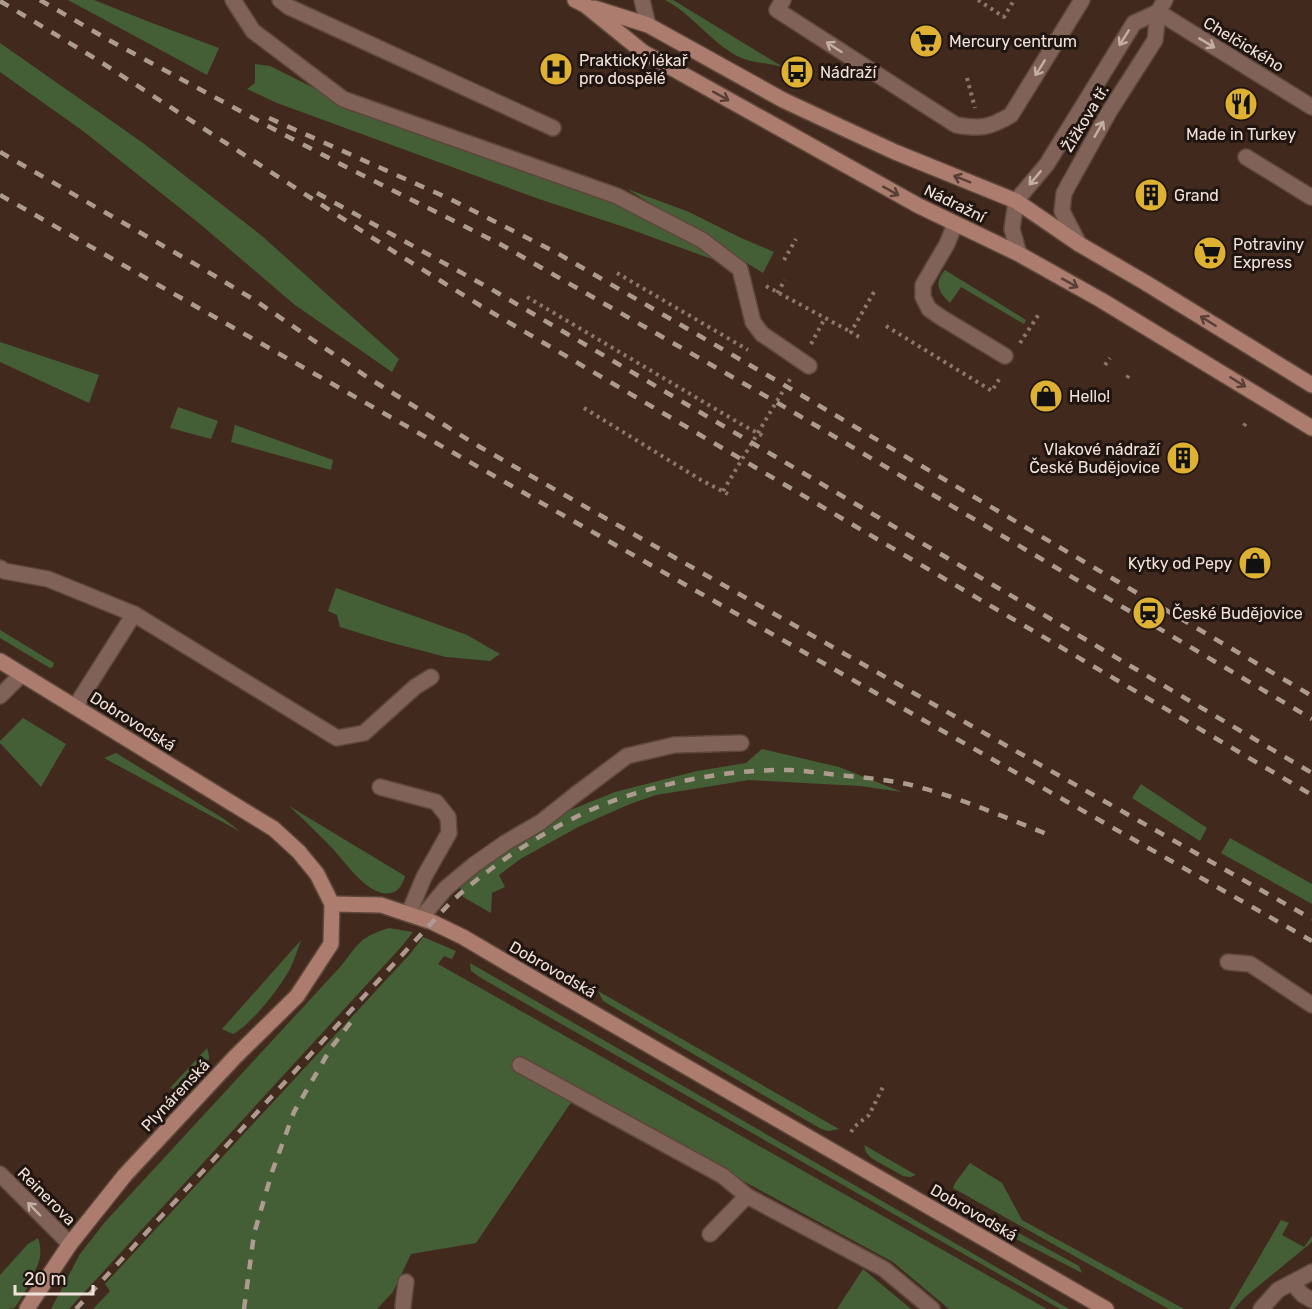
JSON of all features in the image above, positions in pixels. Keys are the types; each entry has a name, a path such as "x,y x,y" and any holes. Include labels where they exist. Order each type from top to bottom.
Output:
{"main road":[{"name":"Nádražní","path":"580,3 648,25 823,119 895,152 1016,201 1079,244 1312,385"},
{"name":"Nádražní","path":"580,3 643,52 898,195 1019,254 1101,300 1312,428"},
{"name":"Dobrovodská","path":"0,661 274,829 299,852 317,874 332,904 381,905 415,916 463,937 1106,1309"},
{"name":"Plynárenská","path":"27,1309 70,1244 125,1175 235,1057 297,996 331,944 332,904"}],"street":[{"path":"233,0 253,31 343,99 616,196 702,240 740,269 753,322 762,334 805,362"},
{"path":"280,0 289,7 553,128"},
{"path":"642,0 648,25"},
{"path":"783,0 777,10 956,124 976,128 997,123 1011,115 1082,0"},
{"name":"Chelčického","path":"1161,6 1312,107"},
{"name":"Žižkova tř.","path":"1016,201 1047,164 1134,22 1161,6"},
{"name":"Žižkova tř.","path":"1079,244 1062,211 1064,193 1109,112 1155,40 1161,6"},
{"path":"1246,157 1312,196"},
{"path":"1016,201 1012,230 1019,254"},
{"path":"955,224 947,244 923,285 923,297 929,309 1005,356"},
{"path":"0,568 4,571 48,579 134,614 337,738 364,733 415,687 431,676"},
{"path":"75,707 134,614"},
{"path":"0,696 21,675"},
{"path":"415,916 475,864 541,822 627,756 674,745 741,743"},
{"path":"380,787 436,802 448,817 449,833 424,877 415,916"},
{"path":"1228,962 1250,964 1312,1005"},
{"path":"520,1065 723,1176 747,1196 884,1269 932,1309"},
{"name":"Reinerova","path":"0,1174 70,1244"},
{"path":"710,1234 747,1196"},
{"path":"1261,1309 1278,1290 1312,1272"},
{"path":"402,1308 406,1282"},
{"path":"1292,1283 1312,1300"}],"path":[{"path":"978,0 1004,16 1014,0"},
{"path":"784,260 796,239"},
{"path":"740,269 777,293 858,337"},
{"path":"617,273 750,352"},
{"path":"777,293 785,280"},
{"path":"851,332 874,292"},
{"path":"527,297 765,437"},
{"path":"723,491 792,376 805,362 825,318"},
{"path":"1105,365 1110,358"},
{"path":"1127,378 1131,372"},
{"path":"792,376 800,380"},
{"path":"584,408 728,494"},
{"path":"1244,426 1247,421"},
{"path":"851,1132 854,1126 868,1114 884,1084"}],"green space":[{"path":"68,0 94,0 219,48 207,75"},
{"path":"665,0 673,0 783,67 754,62 737,56"},
{"path":"0,43 143,143 262,236 399,359 392,372 295,305 200,224 83,131 0,72"},
{"path":"255,64 270,66 324,93 619,202 690,240 720,262 539,199 277,103 247,89 255,83"},
{"path":"627,189 689,212 774,252 763,273"},
{"path":"945,270 1026,320 1024,324 961,287 950,303 938,284"},
{"path":"0,342 99,375 89,403 0,362"},
{"path":"178,407 218,421 211,439 170,428"},
{"path":"235,425 333,460 331,470 231,442"},
{"path":"336,588 467,635 500,654 490,661 446,657 340,627 337,615 328,611"},
{"path":"0,630 54,663 53,667 50,668 0,638"},
{"path":"23,718 66,744 41,787 0,743"},
{"path":"762,749 839,767 902,792 860,786 749,780 656,795 580,826 522,858 499,875 505,887 492,893 491,913 463,897 460,886 466,879 507,849 568,811 615,792 697,771 746,763"},
{"path":"116,753 224,819 241,832 104,758"},
{"path":"1141,784 1207,828 1200,841 1132,798"},
{"path":"289,806 405,876 400,887 394,892 383,893 366,885"},
{"path":"1230,838 1312,884 1312,904 1221,853"},
{"path":"389,928 413,932 69,1309 51,1309 80,1254 105,1222 341,966 356,946 372,934"},
{"path":"423,937 456,951 452,959 444,956 438,964 1047,1309 949,1309 893,1262 580,1093 570,1104 476,1243 411,1254 393,1292 377,1309 93,1309 110,1291 105,1284 410,954"},
{"path":"301,940 287,975 257,1014 233,1034 222,1029"},
{"path":"470,963 1069,1309 1060,1309 481,978 471,971"},
{"path":"598,991 839,1129 829,1131 821,1129 603,1001"},
{"path":"207,1048 208,1062 194,1081 182,1092 170,1088"},
{"path":"864,1145 916,1175 903,1176 871,1158"},
{"path":"970,1163 1002,1183 1022,1220 1184,1309 1169,1309 953,1188"},
{"path":"953,1197 1079,1266 1082,1273 973,1217 962,1210"},
{"path":"1281,1220 1289,1223 1282,1235 1304,1247 1312,1236 1312,1242 1245,1297 1234,1309 1229,1309"},
{"path":"38,1238 40,1257 25,1292 14,1308 0,1309 0,1275 28,1244"},
{"path":"863,1269 911,1309 837,1309"}],"railway":[{"path":"40,0 279,132 500,244 776,402 1312,719"},
{"path":"0,1 96,59 481,306 1312,795"},
{"path":"269,118 450,199 557,253 1312,696"},
{"path":"0,152 256,301 370,379 480,447 1312,919"},
{"path":"317,193 491,289 1312,773"},
{"path":"0,195 1312,941"},
{"path":"76,1309 449,904 504,860 568,821 610,802 652,788 721,774 789,770 880,779 911,785 965,802 1052,836"},
{"path":"244,1309 254,1234 272,1172 294,1112 331,1048 351,1022"}],"place":[{"name":"Mercury centrum","path":"926,41"},
{"name":"Praktický lékař pro dospělé","path":"556,69"},
{"name":"Nádraží","path":"797,72"},
{"name":"Made in Turkey","path":"1241,104"},
{"name":"Grand","path":"1151,195"},
{"name":"Potraviny Express","path":"1210,253"},
{"name":"Hello!","path":"1046,396"},
{"name":"Vlakové nádraží České Budějovice","path":"1183,458"},
{"name":"Kytky od Pepy","path":"1255,563"},
{"name":"České Budějovice","path":"1149,613"}]}
